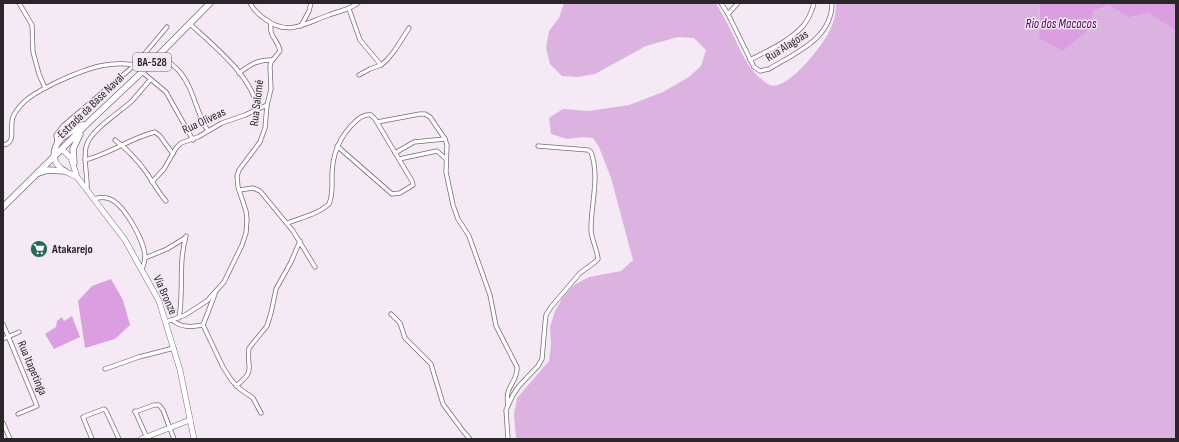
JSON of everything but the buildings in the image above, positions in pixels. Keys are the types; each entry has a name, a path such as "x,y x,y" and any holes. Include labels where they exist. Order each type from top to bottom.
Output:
{"main road":[{"name":"Estrada da Base Naval","path":"3,207 54,156 145,70 210,3"},
{"path":"64,171 57,165 54,156 55,145 64,136 92,120"},
{"path":"74,163 73,152 75,144 92,120"},
{"path":"61,150 70,156 74,163"},
{"name":"Via Bronze","path":"74,163 77,177"},
{"path":"37,174 48,170 64,171"},
{"name":"Via Bronze","path":"64,171 77,177 125,240 159,301 174,348 194,439"},
{"path":"145,438 190,420"}],"street":[{"path":"19,3 32,25 33,52 39,74 45,88"},
{"path":"251,4 257,3"},
{"path":"251,4 271,24 284,28 301,26 329,14 349,9 358,3"},
{"name":"Rua Alagoas","path":"721,3 728,14 750,60 757,70 765,70 817,39 826,27 832,3"},
{"path":"728,14 738,3"},
{"path":"750,60 778,44 802,27 814,3"},
{"path":"301,26 311,4"},
{"path":"349,9 360,40 381,65"},
{"path":"190,24 216,48 239,73 250,87 258,109"},
{"name":"Rua Salomé","path":"166,322 191,313 216,292 224,282 242,245 246,233 247,219 237,181 239,170 255,149 263,135 267,120 267,105 271,89 270,66 272,60 280,52 280,48 272,36 271,24"},
{"path":"57,143 56,135 63,126 136,64 167,27"},
{"path":"359,75 381,65 395,50 410,28"},
{"path":"159,55 177,69 183,77 191,92 201,119 208,131"},
{"path":"239,73 255,62 272,60"},
{"path":"3,146 9,144 11,140 12,123 15,114 29,98 45,88 87,69 115,63 136,64 145,70 150,80 166,92 192,140"},
{"path":"88,190 85,160 86,146 92,136 132,100 150,80"},
{"name":"Rua Oliveas","path":"152,182 164,170 181,143 192,140 222,123 267,105"},
{"path":"287,223 311,214 329,204 333,184 334,158 337,146 348,130 361,117 370,114 377,122 413,185 400,193 392,194 337,146"},
{"path":"377,122 425,114 430,117 445,139 447,145 446,159 448,185 458,219 469,236 490,295 496,326 517,367 517,374 507,392 508,405"},
{"path":"85,160 113,151 134,139 157,132 173,154"},
{"path":"395,154 414,142 445,139"},
{"path":"115,140 123,146 144,170 166,201"},
{"path":"508,439 505,416 508,405 519,386 540,362 544,348 546,315 550,307 580,273 598,258 591,228 595,185 594,164 591,152 588,150 538,146"},
{"path":"399,159 437,151 446,159"},
{"path":"239,190 253,188 258,190 287,223 300,241 315,267"},
{"path":"94,199 108,198 115,202 123,210 135,229 144,250 145,258 142,270"},
{"path":"145,258 166,249 186,237 181,258 180,318"},
{"path":"236,386 248,374 250,365 249,348 267,326 276,289 291,262 300,241"},
{"name":"Rua Salomé","path":"203,325 216,292"},
{"path":"391,314 400,323 406,340 431,364 443,404 470,439"},
{"path":"172,320 181,326 203,325 223,367 236,386 253,398 261,412"},
{"name":"Rua Itapetinga","path":"3,324 37,406 18,414"},
{"path":"3,339 19,332"},
{"path":"105,369 139,357 174,348"},
{"path":"145,438 134,411 158,404 163,410 174,439"},
{"path":"92,439 83,416 104,409 106,410 119,439"},
{"path":"3,423 10,439"}],"shaded area":[{"path":"564,3 716,3 743,56 751,68 768,84 775,85 784,82 793,76 819,48 832,25 836,3 1040,3 1039,38 1089,29 1094,11 1109,5 1128,18 1148,13 1176,31 1176,439 516,439 514,414 517,398 549,361 551,344 550,327 555,311 563,297 574,285 589,277 621,271 633,260 611,178 599,147 593,138 583,137 567,139 551,134 549,118 563,109 589,111 629,105 663,92 689,77 701,66 706,50 694,38 678,37 646,46 595,74 578,77 562,76 550,64 546,48 549,31 559,18"}],"water":[{"name":"Rio dos Macacos","path":"1040,3 1176,3 1176,31 1148,13 1128,18 1109,5 1094,11 1089,29 1063,51 1039,38"},
{"path":"111,279 123,300 130,325 115,339 85,348 78,301 92,286"},
{"path":"72,316 80,337 54,349 45,334 56,327 57,321 62,317 64,321"}],"place":[{"name":"Atakarejo","path":"39,249"}]}
